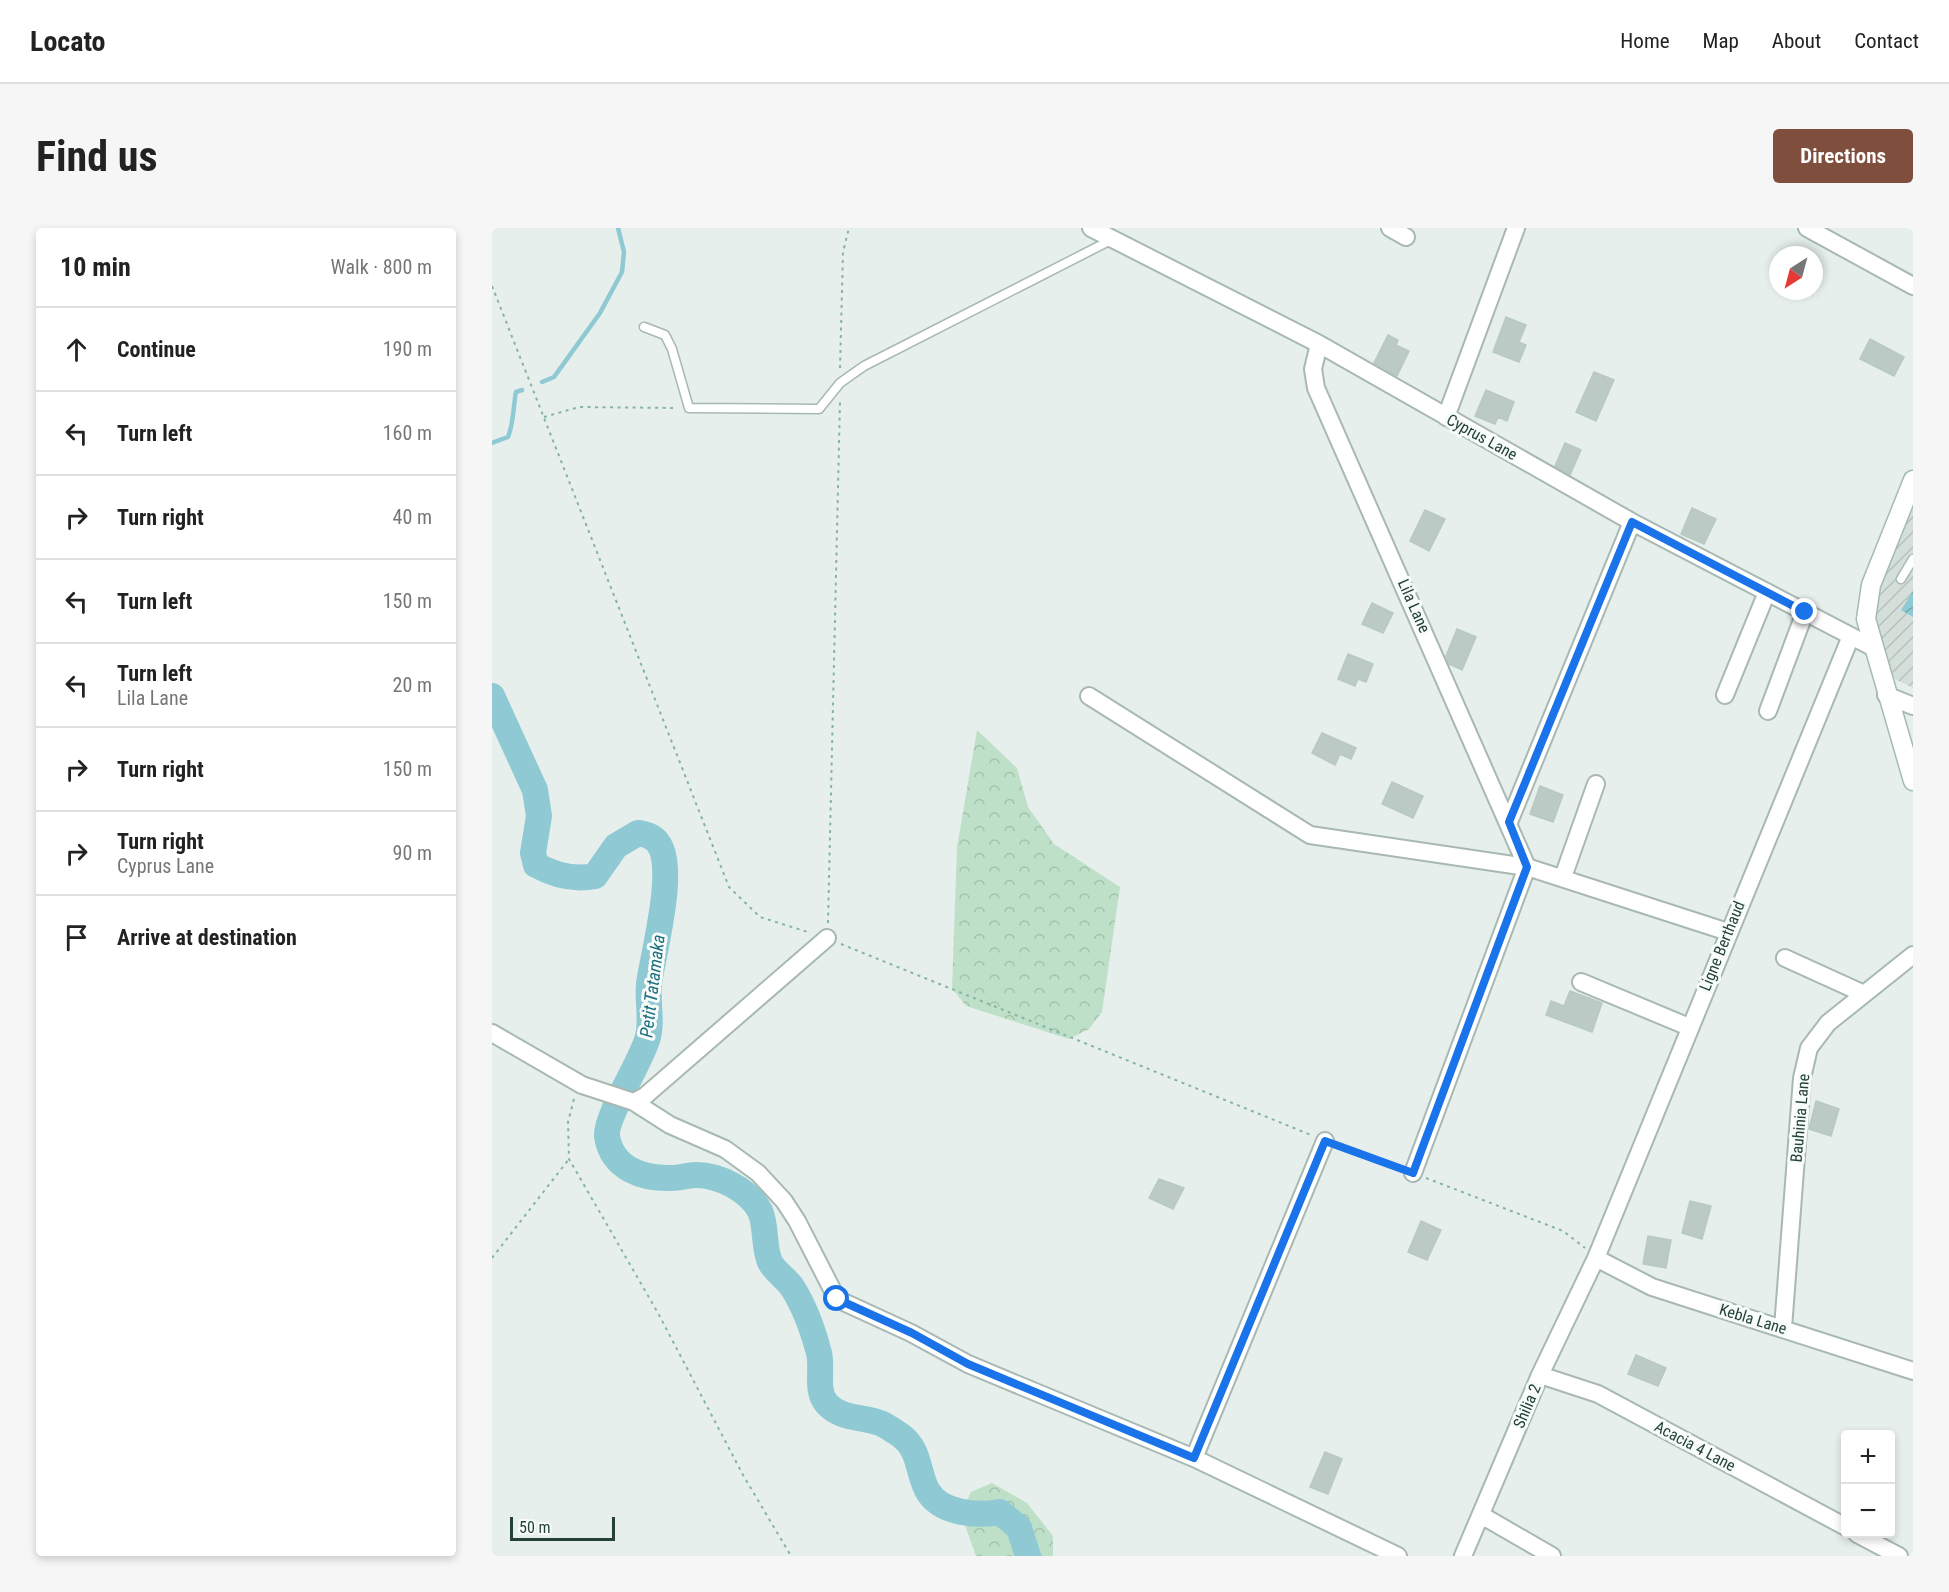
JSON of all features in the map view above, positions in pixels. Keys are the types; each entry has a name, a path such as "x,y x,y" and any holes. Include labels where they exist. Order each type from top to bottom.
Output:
{"main road":[{"path":"1913,480 1871,585 1866,618 1872,647 1913,781"}],"street":[{"name":"Cyprus Lane","path":"1091,228 1117,234 1319,344 1632,522 1872,647"},
{"path":"1390,228 1406,237"},
{"path":"1446,417 1516,228"},
{"path":"1807,228 1913,286"},
{"name":"Lila Lane","path":"1319,344 1313,369 1316,388 1527,867"},
{"path":"1509,822 1632,522"},
{"path":"1725,695 1767,592"},
{"path":"1768,711 1805,612"},
{"name":"Ligne Berthaud","path":"1596,1258 1851,636"},
{"path":"1886,695 1913,706"},
{"path":"1089,696 1310,835 1527,867 1728,932"},
{"path":"1563,877 1596,784"},
{"path":"1413,1173 1527,867"},
{"path":"634,1102 645,1096 827,938"},
{"name":"Bauhinia Lane","path":"1783,1328 1802,1078 1809,1048 1828,1023 1862,993 1913,955"},
{"path":"1785,958 1862,993"},
{"path":"1581,982 1689,1027"},
{"path":"492,1033 582,1084 634,1102 670,1125 726,1149 758,1173 784,1201 797,1221 837,1299 912,1333 968,1364 1194,1458 1398,1556"},
{"path":"1194,1458 1325,1141"},
{"name":"Kebla Lane","path":"1596,1258 1652,1287 1913,1371"},
{"name":"Shilia 2","path":"1463,1556 1540,1375 1596,1258"},
{"name":"Acacia 4 Lane","path":"1540,1375 1598,1394 1841,1525"},
{"path":"1481,1515 1552,1556"},
{"path":"1866,1538 1899,1556"}],"lane":[{"path":"644,327 665,335 672,349 689,408 819,409 840,383 864,366 1117,234"},
{"path":"1901,579 1913,559"}],"path":[{"path":"827,938 843,252 849,228"},
{"path":"492,286 729,887 760,917 827,938 1325,1141 1563,1231 1596,1258"},
{"path":"544,417 579,407 689,408"},
{"path":"582,1084 572,1103 568,1122 569,1159 658,1313 742,1475 791,1556"},
{"path":"492,1258 569,1159"}],"shaded area":[{"path":"1913,497 1913,688 1895,679 1878,644 1874,602"}],"green space":[{"path":"977,730 1017,768 1028,807 1054,844 1120,887 1102,1012 1089,1029 1069,1039 966,1006 952,988 957,847"},
{"path":"992,1483 1027,1503 1053,1536 1053,1556 976,1556 961,1514 971,1492"}],"water":[{"path":"1913,591 1913,617 1901,610"}],"building":[{"path":"1506,317 1526,325 1519,342 1526,345 1519,362 1493,352"},
{"path":"1388,335 1398,340 1396,345 1409,351 1397,376 1374,363"},
{"path":"1870,339 1904,357 1894,376 1860,359"},
{"path":"1594,372 1614,380 1596,421 1576,412"},
{"path":"1486,390 1514,402 1507,421 1498,417 1495,424 1475,416"},
{"path":"1565,443 1581,450 1570,475 1555,466"},
{"path":"1692,508 1716,519 1704,544 1681,534"},
{"path":"1425,510 1445,519 1429,551 1410,541"},
{"path":"1372,603 1393,613 1383,633 1362,624"},
{"path":"1457,629 1476,637 1462,670 1449,664 1446,656"},
{"path":"1348,654 1373,664 1366,682 1358,679 1355,686 1338,679"},
{"path":"1322,733 1356,748 1351,759 1340,754 1335,765 1312,753"},
{"path":"1392,782 1423,796 1413,818 1382,804"},
{"path":"1540,786 1563,795 1553,822 1530,814"},
{"path":"1570,991 1602,1003 1592,1032 1546,1015 1551,1001 1564,1006"},
{"path":"1816,1101 1839,1109 1831,1136 1809,1129"},
{"path":"1159,1179 1184,1188 1173,1209 1149,1198"},
{"path":"1690,1201 1711,1206 1702,1239 1682,1233"},
{"path":"1421,1221 1441,1230 1427,1260 1408,1252"},
{"path":"1648,1236 1671,1240 1666,1268 1643,1264"},
{"path":"1636,1355 1666,1368 1658,1386 1628,1374"},
{"path":"1325,1452 1342,1459 1328,1494 1310,1487"}],"waterway":[{"name":"Petit Tatamaka","path":"542,382 554,377 600,313 622,272 624,252 618,228"},
{"name":"Petit Tatamaka","path":"492,443 508,437 516,392 522,390"},
{"name":"Petit Tatamaka","path":"492,696 535,790 539,816 533,853 536,865 565,876 595,876 616,846 638,833 654,839 663,855 665,890 649,984 649,1033 611,1117 607,1136 615,1157 630,1170 640,1174 661,1178 705,1176 732,1185 749,1197 760,1211 764,1223 766,1250 770,1262 792,1287 808,1319 819,1353 820,1386 823,1399 839,1413 880,1423 900,1435 915,1453 927,1490 933,1498 950,1509 960,1512 981,1514 1000,1512 1019,1528 1028,1556"}],"route":[{"path":"837,1299 912,1333 968,1364 1083,1414 1194,1458 1325,1141 1413,1173 1527,867 1509,822 1632,522 1805,612"}]}
